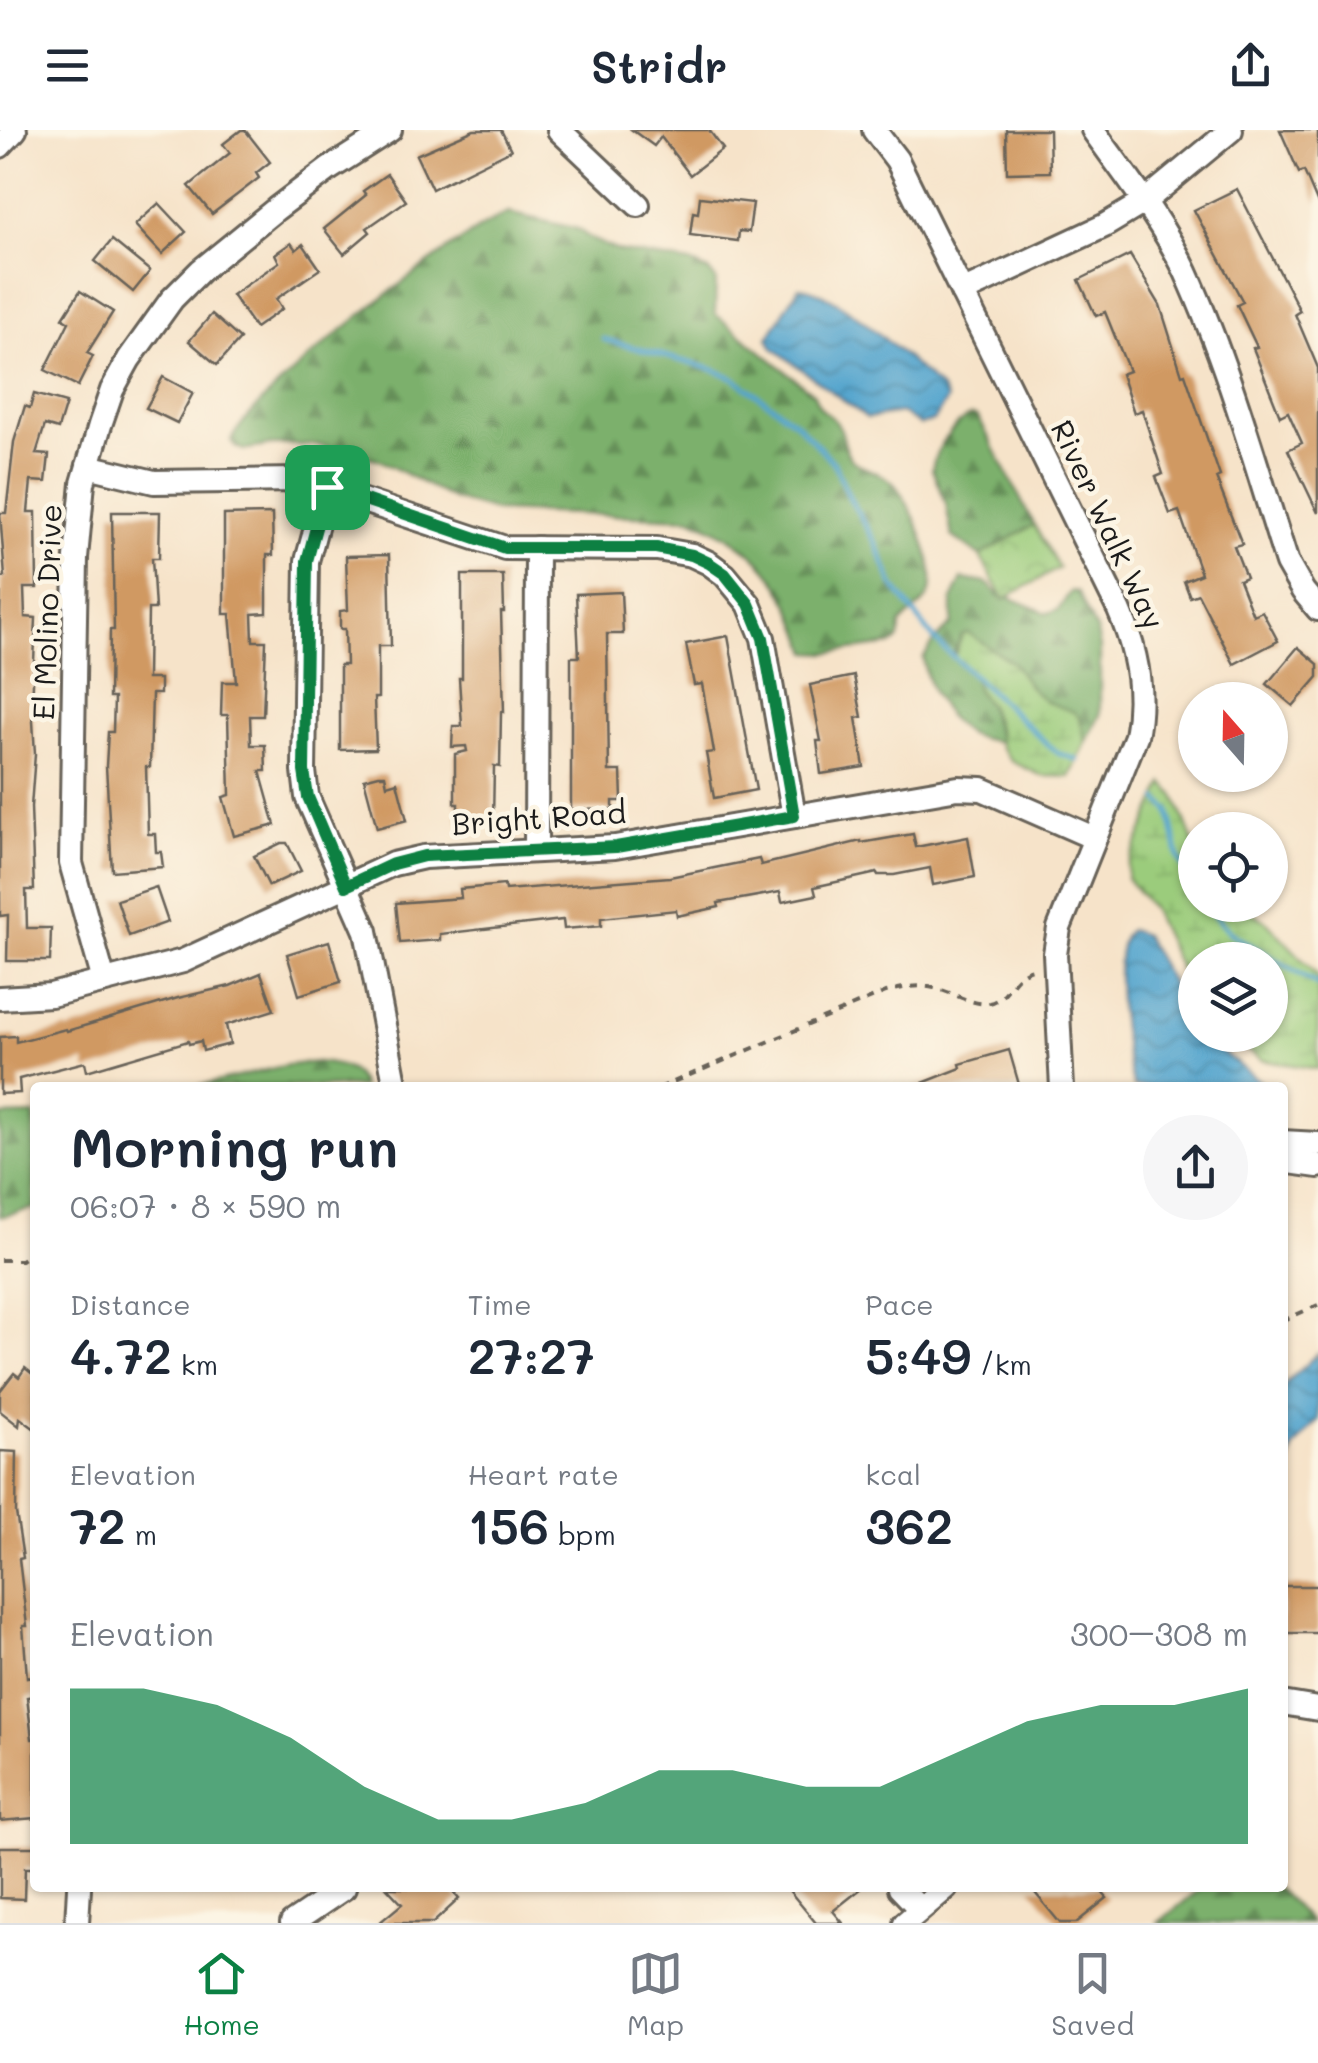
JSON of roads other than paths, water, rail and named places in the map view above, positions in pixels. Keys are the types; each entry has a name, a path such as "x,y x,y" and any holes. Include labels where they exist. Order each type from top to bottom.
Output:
{"street":[{"path":"0,146 14,130"},
{"name":"El Molino Drive","path":"104,982 71,863 79,510 112,390 172,298 201,270 329,169 390,130"},
{"path":"559,130 638,205"},
{"name":"River Walk Way","path":"874,130 897,160 1130,636 1139,679 1139,722 1127,765 1064,909 1055,954 1062,1082"},
{"path":"1093,130 1144,202 1185,270 1226,375 1287,562 1318,609"},
{"path":"962,292 1104,226 1144,202 1231,130"},
{"path":"88,466 154,482 300,480 505,548 675,550 709,563 749,604 763,638 794,816"},
{"path":"327,487 307,561 304,771 308,797 366,931 395,1082"},
{"path":"536,851 537,548"},
{"name":"Bright Road","path":"0,998 51,995 183,961 393,864 424,856 616,847 958,788 982,789 1094,838"},
{"path":"1294,1150 1318,1166"},
{"path":"1288,1704 1318,1709"},
{"path":"77,1923 79,1892"},
{"path":"292,1923 338,1892"},
{"path":"902,1892 912,1916 941,1892"}],"water":[{"path":"799,287 815,291 853,313 942,390 947,400 933,421 920,425 901,413 867,418 773,348 768,338"},
{"path":"1129,930 1144,935 1178,996 1178,1052 1222,1052 1261,1082 1133,1082 1122,1031 1122,941"},
{"path":"1318,1353 1318,1420 1293,1449 1288,1472 1288,1381"}],"waterway":[{"path":"603,339 734,378 795,422 834,463 894,587 935,640 1057,753 1078,760"},
{"path":"1158,799 1169,810 1178,854"},
{"path":"1220,922 1230,933 1318,985"}]}
